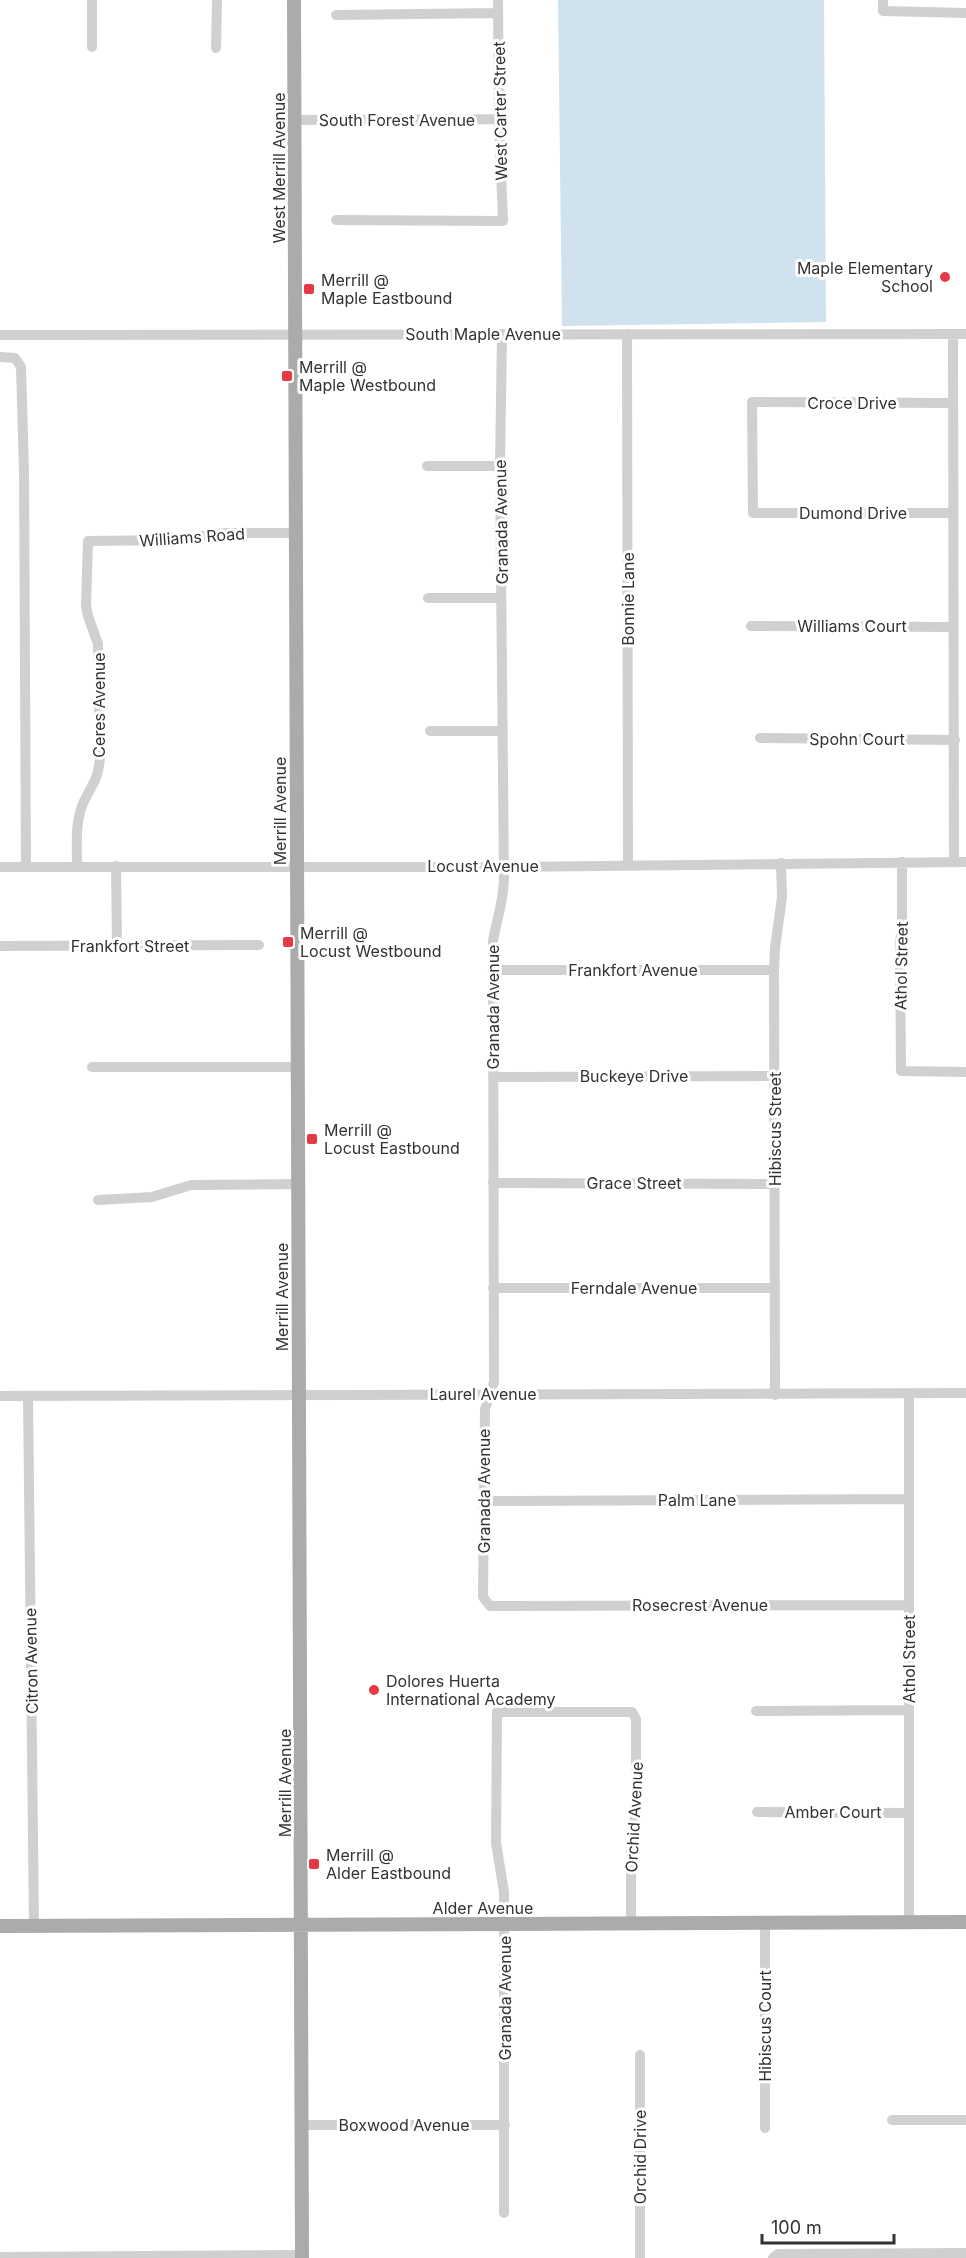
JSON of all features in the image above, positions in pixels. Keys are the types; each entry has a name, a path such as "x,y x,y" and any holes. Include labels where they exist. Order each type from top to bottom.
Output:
{"main road":[{"name":"West Merrill Avenue","path":"294,0 297,335"},
{"name":"Merrill Avenue","path":"297,335 302,2256"},
{"name":"Alder Avenue","path":"0,1926 966,1923"}],"street":[{"path":"92,0 92,47"},
{"path":"216,48 217,0"},
{"name":"West Carter Street","path":"336,220 503,221 498,0"},
{"path":"883,6 966,13"},
{"path":"336,15 498,14"},
{"name":"South Forest Avenue","path":"295,120 499,119"},
{"name":"South Maple Avenue","path":"0,335 966,333"},
{"name":"Granada Avenue","path":"490,1605 483,1597 485,1409 494,1382 492,970 493,941 503,903 504,867 500,466 502,334"},
{"name":"Bonnie Lane","path":"627,334 628,864"},
{"path":"953,334 954,862"},
{"path":"0,357 15,358 21,367 24,472 26,867"},
{"name":"Croce Drive","path":"753,513 752,402 952,403"},
{"path":"427,466 500,466"},
{"name":"Dumond Drive","path":"753,513 952,513"},
{"name":"Williams Road","path":"88,541 171,540 226,533 297,533"},
{"name":"Ceres Avenue","path":"77,866 77,822 98,773 100,758 98,644 87,616 86,605 88,541"},
{"path":"428,598 501,598"},
{"name":"Williams Court","path":"751,626 953,627"},
{"path":"430,731 503,731"},
{"name":"Spohn Court","path":"760,738 955,740"},
{"name":"Athol Street","path":"902,862 901,1071 966,1072"},
{"name":"Locust Avenue","path":"0,867 504,867 966,862"},
{"name":"Hibiscus Street","path":"775,1395 774,970 782,897 780,863"},
{"path":"116,866 117,946"},
{"name":"Frankfort Street","path":"0,946 259,945"},
{"name":"Frankfort Avenue","path":"492,970 774,970"},
{"path":"92,1067 298,1066"},
{"name":"Buckeye Drive","path":"493,1077 775,1076"},
{"name":"Grace Street","path":"493,1183 775,1184"},
{"path":"98,1200 152,1197 191,1185 298,1184"},
{"name":"Ferndale Avenue","path":"494,1288 775,1288"},
{"name":"Laurel Avenue","path":"0,1396 909,1395 966,1393"},
{"name":"Athol Street","path":"909,1395 909,1923"},
{"name":"Citron Avenue","path":"28,1397 34,1926"},
{"name":"Palm Lane","path":"484,1501 909,1499"},
{"name":"Rosecrest Avenue","path":"490,1605 909,1605"},
{"path":"756,1711 909,1710"},
{"name":"Granada Avenue","path":"504,2212 504,1892 496,1843 497,1712 632,1712"},
{"name":"Orchid Avenue","path":"631,1924 631,1848 636,1808 636,1719 632,1712"},
{"name":"Amber Court","path":"757,1812 909,1813"},
{"name":"Hibiscus Court","path":"765,1923 765,2128"},
{"name":"Orchid Drive","path":"640,2055 640,2258"},
{"path":"892,2120 966,2120"},
{"name":"Boxwood Avenue","path":"302,2125 505,2125"},
{"path":"776,2256 966,2253"},
{"path":"0,2256 302,2256"}],"water":[{"path":"558,0 824,0 826,322 562,326"}],"place":[{"name":"Maple Elementary School","path":"945,277"},
{"name":"Merrill @ Maple Eastbound","path":"309,289"},
{"name":"Merrill @ Maple Westbound","path":"287,376"},
{"name":"Merrill @ Locust Westbound","path":"288,942"},
{"name":"Merrill @ Locust Eastbound","path":"312,1139"},
{"name":"Dolores Huerta International Academy","path":"374,1690"},
{"name":"Merrill @ Alder Eastbound","path":"314,1864"}]}
